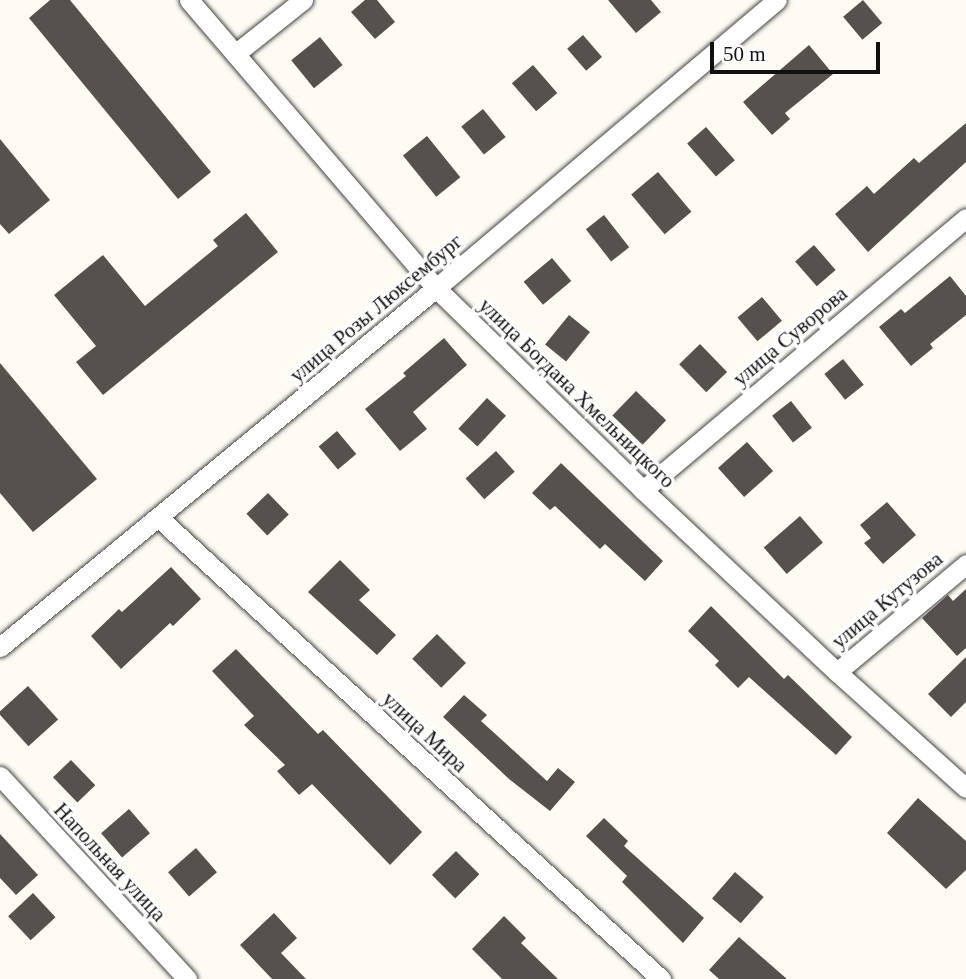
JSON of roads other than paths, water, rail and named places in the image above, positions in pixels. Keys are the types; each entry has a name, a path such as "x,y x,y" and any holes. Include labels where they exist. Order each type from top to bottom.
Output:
{"street":[{"name":"улица Богдана Хмельницкого","path":"189,0 436,288 643,489 837,672 966,788"},
{"path":"235,54 303,0"},
{"name":"улица Розы Люксембург","path":"0,647 436,288 777,0"},
{"name":"улица Суворова","path":"643,489 966,218"},
{"name":"улица Мира","path":"159,518 661,979"},
{"name":"улица Кутузова","path":"837,672 966,564"},
{"name":"Напольная улица","path":"0,776 187,979"}]}
